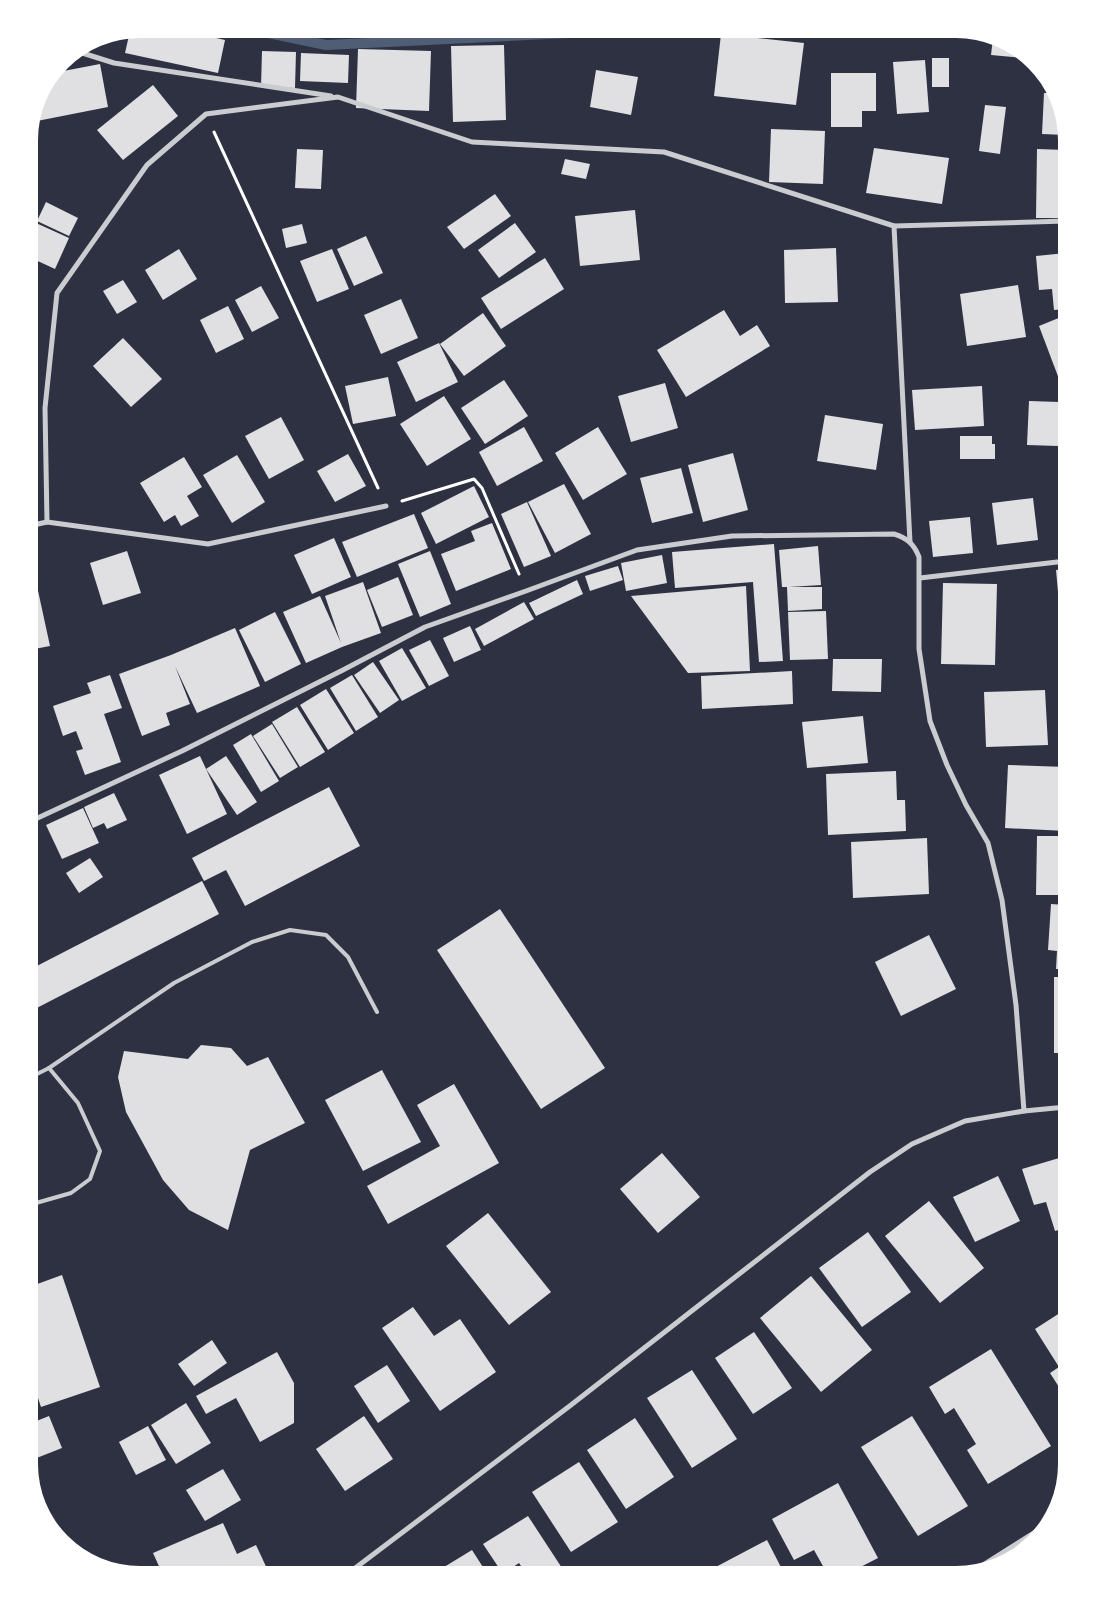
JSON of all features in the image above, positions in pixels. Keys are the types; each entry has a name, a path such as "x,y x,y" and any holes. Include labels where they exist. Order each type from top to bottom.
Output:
{"street":[{"path":"85,54 114,63 338,97 472,142 664,152 894,226 1058,221"},
{"path":"47,522 44,408 57,293 147,165 206,114 338,97"},
{"path":"894,226 910,542"},
{"path":"38,524 47,522 208,544 386,506"},
{"path":"38,818 182,751 425,627 526,592 637,550 732,536 894,534 910,542 916,549 919,557 919,649 930,721 947,765 966,806 988,842 1002,900 1016,1005 1024,1111"},
{"path":"920,578 1058,562"},
{"path":"358,1566 570,1405 870,1172 912,1144 965,1121 1024,1111 1058,1109"},
{"path":"990,1561 1029,1536"}],"lane":[{"path":"38,1074 49,1068 174,983 252,942 290,930 326,935 348,957 377,1012"},
{"path":"38,1202 71,1193 90,1179 100,1151 78,1103 49,1068"}],"path":[{"path":"206,114 386,506 474,479 482,488 526,592"}],"building":[{"path":"128,38 216,38 225,40 218,73 125,53"},
{"path":"721,38 758,38 804,43 796,105 714,96"},
{"path":"992,44 1016,57 991,55"},
{"path":"504,45 506,120 453,122 451,46"},
{"path":"358,49 431,51 429,111 356,108"},
{"path":"262,51 296,52 295,88 261,87"},
{"path":"301,53 349,55 348,83 300,81"},
{"path":"932,58 949,58 949,87 932,87"},
{"path":"925,60 929,112 897,114 893,62"},
{"path":"100,64 108,107 39,121 48,94 64,71"},
{"path":"596,70 638,77 631,115 590,107"},
{"path":"831,73 876,73 876,111 862,111 862,127 831,127"},
{"path":"153,85 178,116 123,160 97,130"},
{"path":"1044,93 1046,93 1054,113 1058,135 1042,134"},
{"path":"985,105 1006,107 1000,154 979,151"},
{"path":"771,129 825,131 823,184 769,182"},
{"path":"874,148 949,158 942,204 866,193"},
{"path":"297,149 323,150 321,189 295,188"},
{"path":"1037,149 1058,150 1058,218 1036,218"},
{"path":"565,159 590,164 586,179 561,174"},
{"path":"495,194 511,216 464,249 447,227"},
{"path":"46,202 78,218 69,236 38,221"},
{"path":"635,210 640,260 580,266 575,216"},
{"path":"515,223 536,252 499,278 478,250"},
{"path":"38,224 69,238 55,269 38,261"},
{"path":"302,224 307,243 286,248 282,229"},
{"path":"366,236 383,273 354,286 337,249"},
{"path":"836,248 838,302 785,303 784,250"},
{"path":"179,249 197,279 163,300 145,270"},
{"path":"332,249 349,289 317,302 300,261"},
{"path":"1058,254 1058,310 1054,310 1052,289 1039,290 1036,256"},
{"path":"545,258 564,289 501,329 481,298"},
{"path":"123,280 137,302 117,314 103,291"},
{"path":"1018,285 1026,337 967,346 960,294"},
{"path":"261,286 279,318 252,332 235,300"},
{"path":"401,299 418,338 381,354 364,315"},
{"path":"228,306 244,339 216,353 200,320"},
{"path":"724,310 740,336 757,325 770,346 686,397 657,350"},
{"path":"483,313 506,346 464,376 440,344"},
{"path":"1058,318 1058,376 1039,326"},
{"path":"123,338 162,379 131,407 93,366"},
{"path":"439,343 458,382 416,402 397,362"},
{"path":"388,377 396,416 353,424 345,386"},
{"path":"504,380 528,416 485,444 461,408"},
{"path":"665,383 678,428 631,442 618,396"},
{"path":"982,386 984,426 915,430 912,390"},
{"path":"444,396 471,439 427,466 400,424"},
{"path":"1029,401 1058,402 1058,446 1027,445"},
{"path":"825,415 883,424 876,470 817,461"},
{"path":"281,417 304,460 269,479 245,436"},
{"path":"524,427 543,461 497,486 479,452"},
{"path":"598,427 627,474 583,500 555,453"},
{"path":"960,436 992,436 992,444 995,444 995,459 960,459"},
{"path":"733,453 748,510 703,522 688,465"},
{"path":"348,454 366,486 335,502 317,471"},
{"path":"237,455 265,502 232,523 203,475"},
{"path":"184,457 202,487 187,496 199,516 181,526 175,515 164,522 140,483"},
{"path":"681,468 693,513 652,523 640,478"},
{"path":"564,484 591,534 555,553 528,502"},
{"path":"474,486 489,517 436,544 421,513"},
{"path":"1033,498 1038,540 997,545 992,503"},
{"path":"527,502 551,556 524,567 501,514"},
{"path":"414,514 428,548 357,577 342,542"},
{"path":"970,517 973,553 933,557 929,521"},
{"path":"492,523 511,569 456,591 441,554 475,541 471,531"},
{"path":"334,538 351,577 312,594 294,555"},
{"path":"774,544 783,661 759,662 753,582 675,588 672,552"},
{"path":"818,546 821,585 789,587 822,587 822,609 788,611 787,587 782,587 779,550"},
{"path":"127,551 141,593 103,605 90,563"},
{"path":"430,551 451,604 420,617 398,564"},
{"path":"662,555 667,583 626,591 621,563"},
{"path":"618,566 623,580 590,591 585,576"},
{"path":"1056,570 1058,570 1058,592"},
{"path":"398,577 413,615 382,627 367,590"},
{"path":"577,580 583,594 536,616 529,603"},
{"path":"363,582 381,633 306,663 283,612 320,596 341,643 325,596"},
{"path":"943,583 997,584 995,665 941,664"},
{"path":"746,586 750,671 688,673 631,596"},
{"path":"38,591 50,646 38,648"},
{"path":"524,602 534,619 484,646 475,629"},
{"path":"826,611 828,659 790,660 788,612"},
{"path":"275,612 301,664 265,682 239,630"},
{"path":"470,626 481,650 454,662 443,638"},
{"path":"235,628 260,686 197,713 175,666 190,704 166,713 170,725 142,736 119,674 171,655"},
{"path":"430,640 449,676 429,686 409,650"},
{"path":"402,648 426,688 402,701 379,661"},
{"path":"833,659 882,659 881,692 832,691"},
{"path":"373,662 399,700 380,713 354,675"},
{"path":"792,671 793,704 702,709 701,676"},
{"path":"110,675 122,708 104,714 121,762 85,775 76,751 83,749 76,731 63,736 53,706 91,693 87,683"},
{"path":"352,675 378,717 356,731 330,688"},
{"path":"326,689 354,733 328,750 300,705"},
{"path":"1045,690 1048,745 986,747 984,692"},
{"path":"297,707 325,752 300,767 272,722"},
{"path":"863,716 868,763 807,768 802,722"},
{"path":"272,724 298,767 280,778 253,736"},
{"path":"251,734 279,781 261,792 233,745"},
{"path":"200,756 227,814 187,834 159,775"},
{"path":"226,756 257,802 237,815 206,769"},
{"path":"1008,765 1058,767 1058,831 1005,828"},
{"path":"896,771 897,800 905,800 906,831 828,835 826,774"},
{"path":"329,787 360,846 245,906 226,870 204,881 192,858"},
{"path":"114,793 127,820 107,829 104,823 93,828 84,807"},
{"path":"83,808 99,843 62,859 46,825"},
{"path":"1037,836 1058,836 1058,895 1036,895"},
{"path":"927,838 929,894 853,898 851,842"},
{"path":"90,858 103,877 79,893 66,873"},
{"path":"202,881 219,914 38,1007 38,965"},
{"path":"1051,904 1058,904 1058,969 1056,969 1057,951 1048,950"},
{"path":"500,909 605,1068 541,1109 437,950"},
{"path":"929,935 956,989 901,1016 875,962"},
{"path":"1054,977 1058,977 1058,1053 1054,1053"},
{"path":"201,1045 231,1048 247,1066 268,1057 305,1123 250,1150 228,1230 189,1210 163,1180 126,1112 118,1077 124,1051 188,1059"},
{"path":"382,1070 421,1142 363,1171 325,1100"},
{"path":"454,1084 499,1163 388,1224 367,1186 440,1146 417,1105"},
{"path":"662,1153 700,1197 658,1233 620,1189"},
{"path":"1058,1158 1058,1230 1055,1231 1046,1202 1034,1205 1022,1169"},
{"path":"998,1176 1020,1221 975,1242 953,1197"},
{"path":"929,1201 984,1268 940,1303 885,1236"},
{"path":"488,1213 551,1292 509,1325 446,1246"},
{"path":"868,1232 911,1292 862,1327 819,1268"},
{"path":"62,1275 100,1387 41,1407 38,1398 38,1284"},
{"path":"811,1276 872,1350 821,1392 760,1318"},
{"path":"413,1307 434,1336 460,1319 496,1372 440,1411 382,1328"},
{"path":"1058,1314 1058,1365 1035,1329"},
{"path":"754,1332 792,1388 753,1414 715,1358"},
{"path":"212,1340 227,1363 194,1386 178,1364"},
{"path":"991,1349 1051,1446 988,1484 967,1450 976,1444 954,1408 945,1414 929,1387"},
{"path":"277,1352 294,1383 294,1423 260,1442 236,1398 206,1414 196,1396"},
{"path":"387,1365 410,1401 378,1423 354,1386"},
{"path":"1058,1368 1058,1386 1050,1373"},
{"path":"692,1370 737,1439 692,1468 647,1398"},
{"path":"186,1403 211,1443 176,1464 151,1425"},
{"path":"49,1416 62,1448 38,1457 38,1420"},
{"path":"364,1416 393,1459 345,1491 316,1449"},
{"path":"912,1416 968,1506 918,1536 861,1447"},
{"path":"635,1418 674,1477 626,1509 587,1450"},
{"path":"148,1426 166,1460 136,1475 119,1442"},
{"path":"579,1462 618,1522 571,1552 532,1492"},
{"path":"223,1469 241,1500 205,1521 186,1490"},
{"path":"838,1483 878,1558 862,1566 823,1566 814,1550 794,1560 772,1519"},
{"path":"528,1516 561,1566 521,1566 519,1563 515,1566 498,1566 483,1544"},
{"path":"223,1523 237,1554 256,1545 266,1566 159,1566 153,1553"},
{"path":"767,1540 780,1566 718,1566"},
{"path":"472,1550 482,1566 446,1566"}],"waterway":[{"path":"292,38 326,45 469,38"}]}
